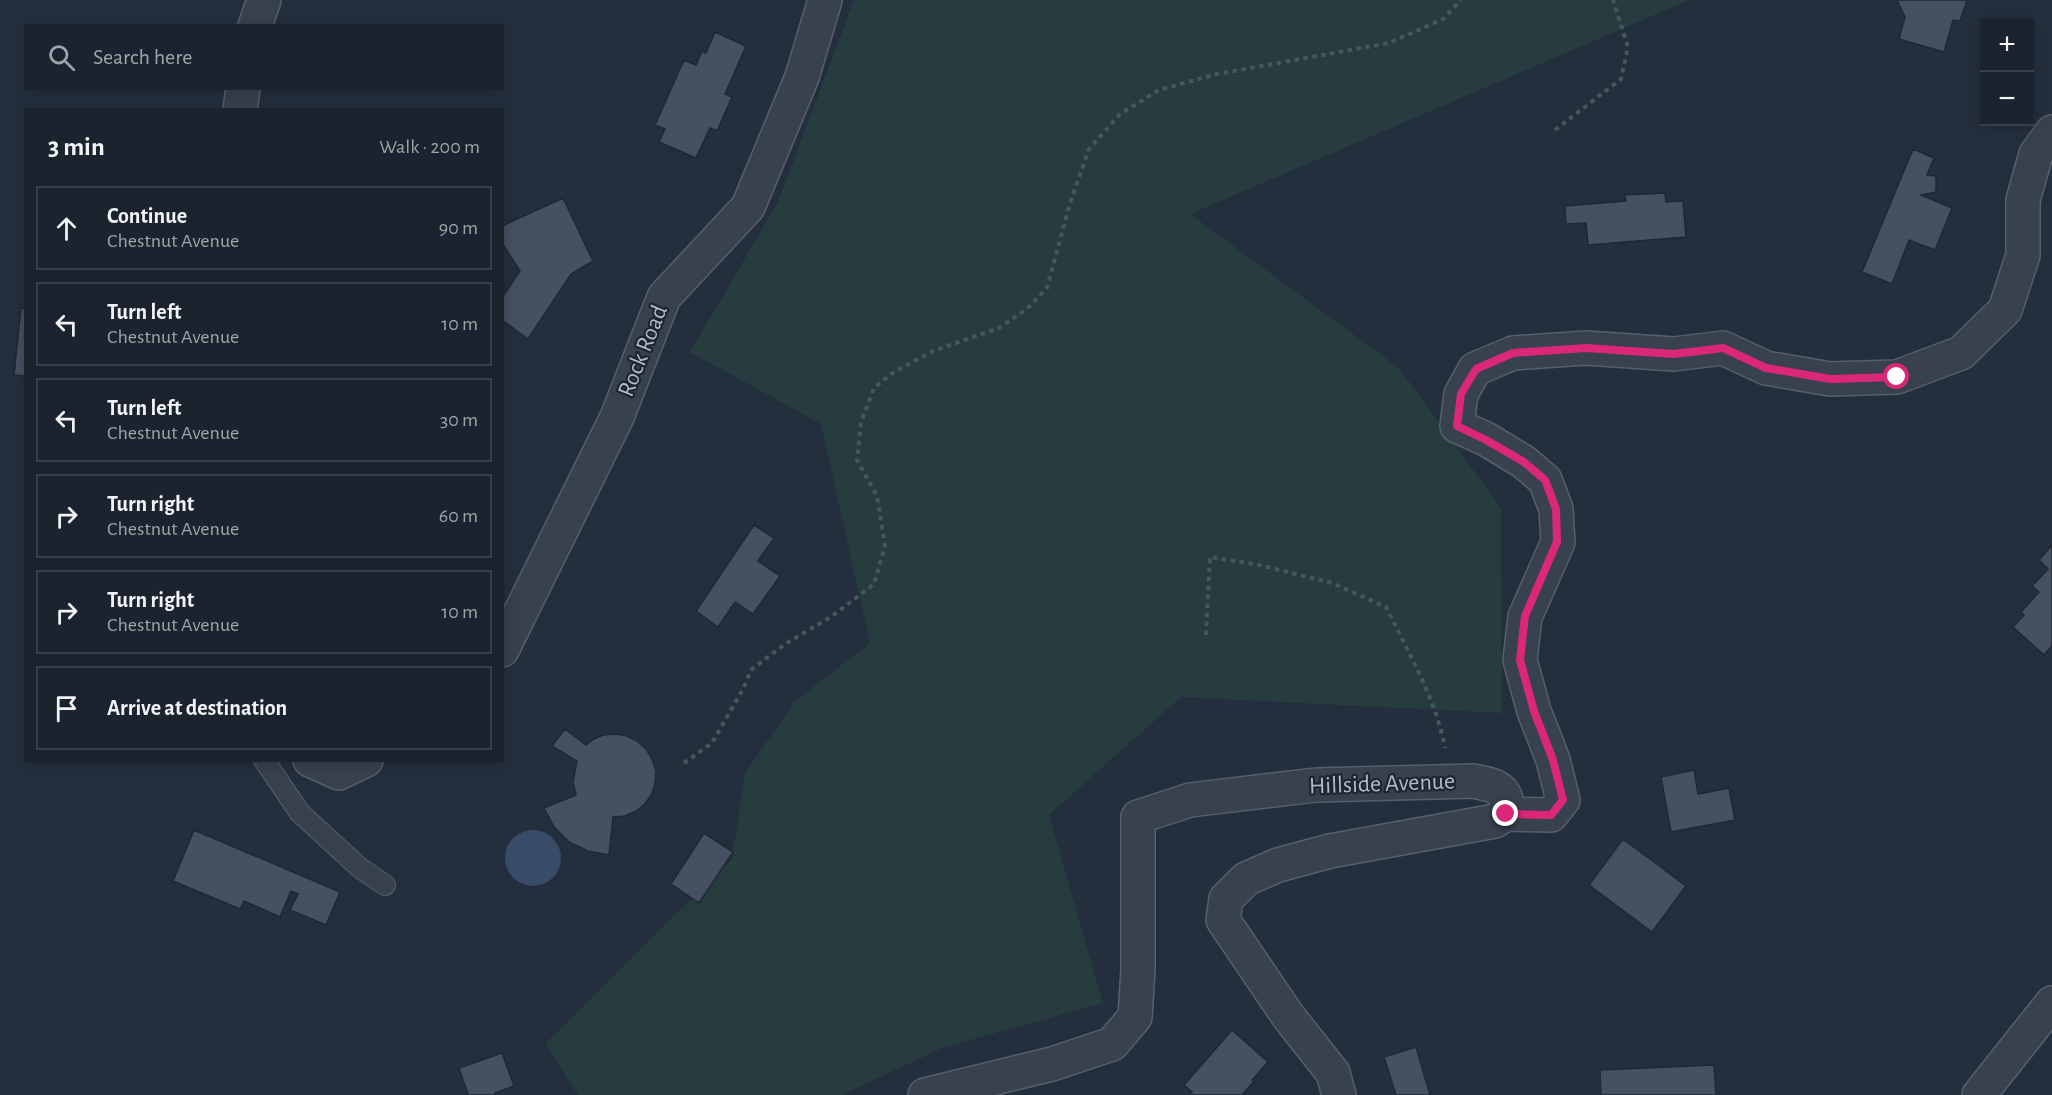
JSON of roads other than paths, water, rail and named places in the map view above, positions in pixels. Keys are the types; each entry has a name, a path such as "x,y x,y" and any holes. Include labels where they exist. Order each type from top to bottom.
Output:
{"street":[{"path":"256,24 264,0"},
{"name":"Rock Road","path":"504,646 617,417 664,297 748,207 802,77 825,0"},
{"path":"240,108 243,90"},
{"path":"1506,814 1551,815 1563,800 1553,760 1534,711 1520,660 1525,616 1557,542 1556,509 1545,480 1524,462 1457,426 1461,394 1476,369 1513,353 1586,348 1674,354 1723,348 1766,368 1830,379 1897,377 1961,353 2005,310 2023,255 2023,200 2036,154 2052,132"},
{"path":"314,762 339,773 362,762"},
{"name":"Hillside Avenue","path":"925,1095 1052,1065 1112,1044 1135,1017 1138,970 1138,817 1190,800 1316,785 1451,781 1491,784 1501,790 1508,802 1506,814 1495,821 1330,851 1278,865 1246,879 1226,899 1223,920 1288,1016 1333,1073 1339,1095"},
{"path":"1979,1095 2052,1003"}],"lane":[{"path":"265,762 300,813 360,868 385,885"}],"water":[{"path":"533,830 544,832 553,838 559,847 561,858 559,869 553,878 544,884 533,886 522,884 513,878 507,869 505,858 507,847 513,838 522,832"}]}
